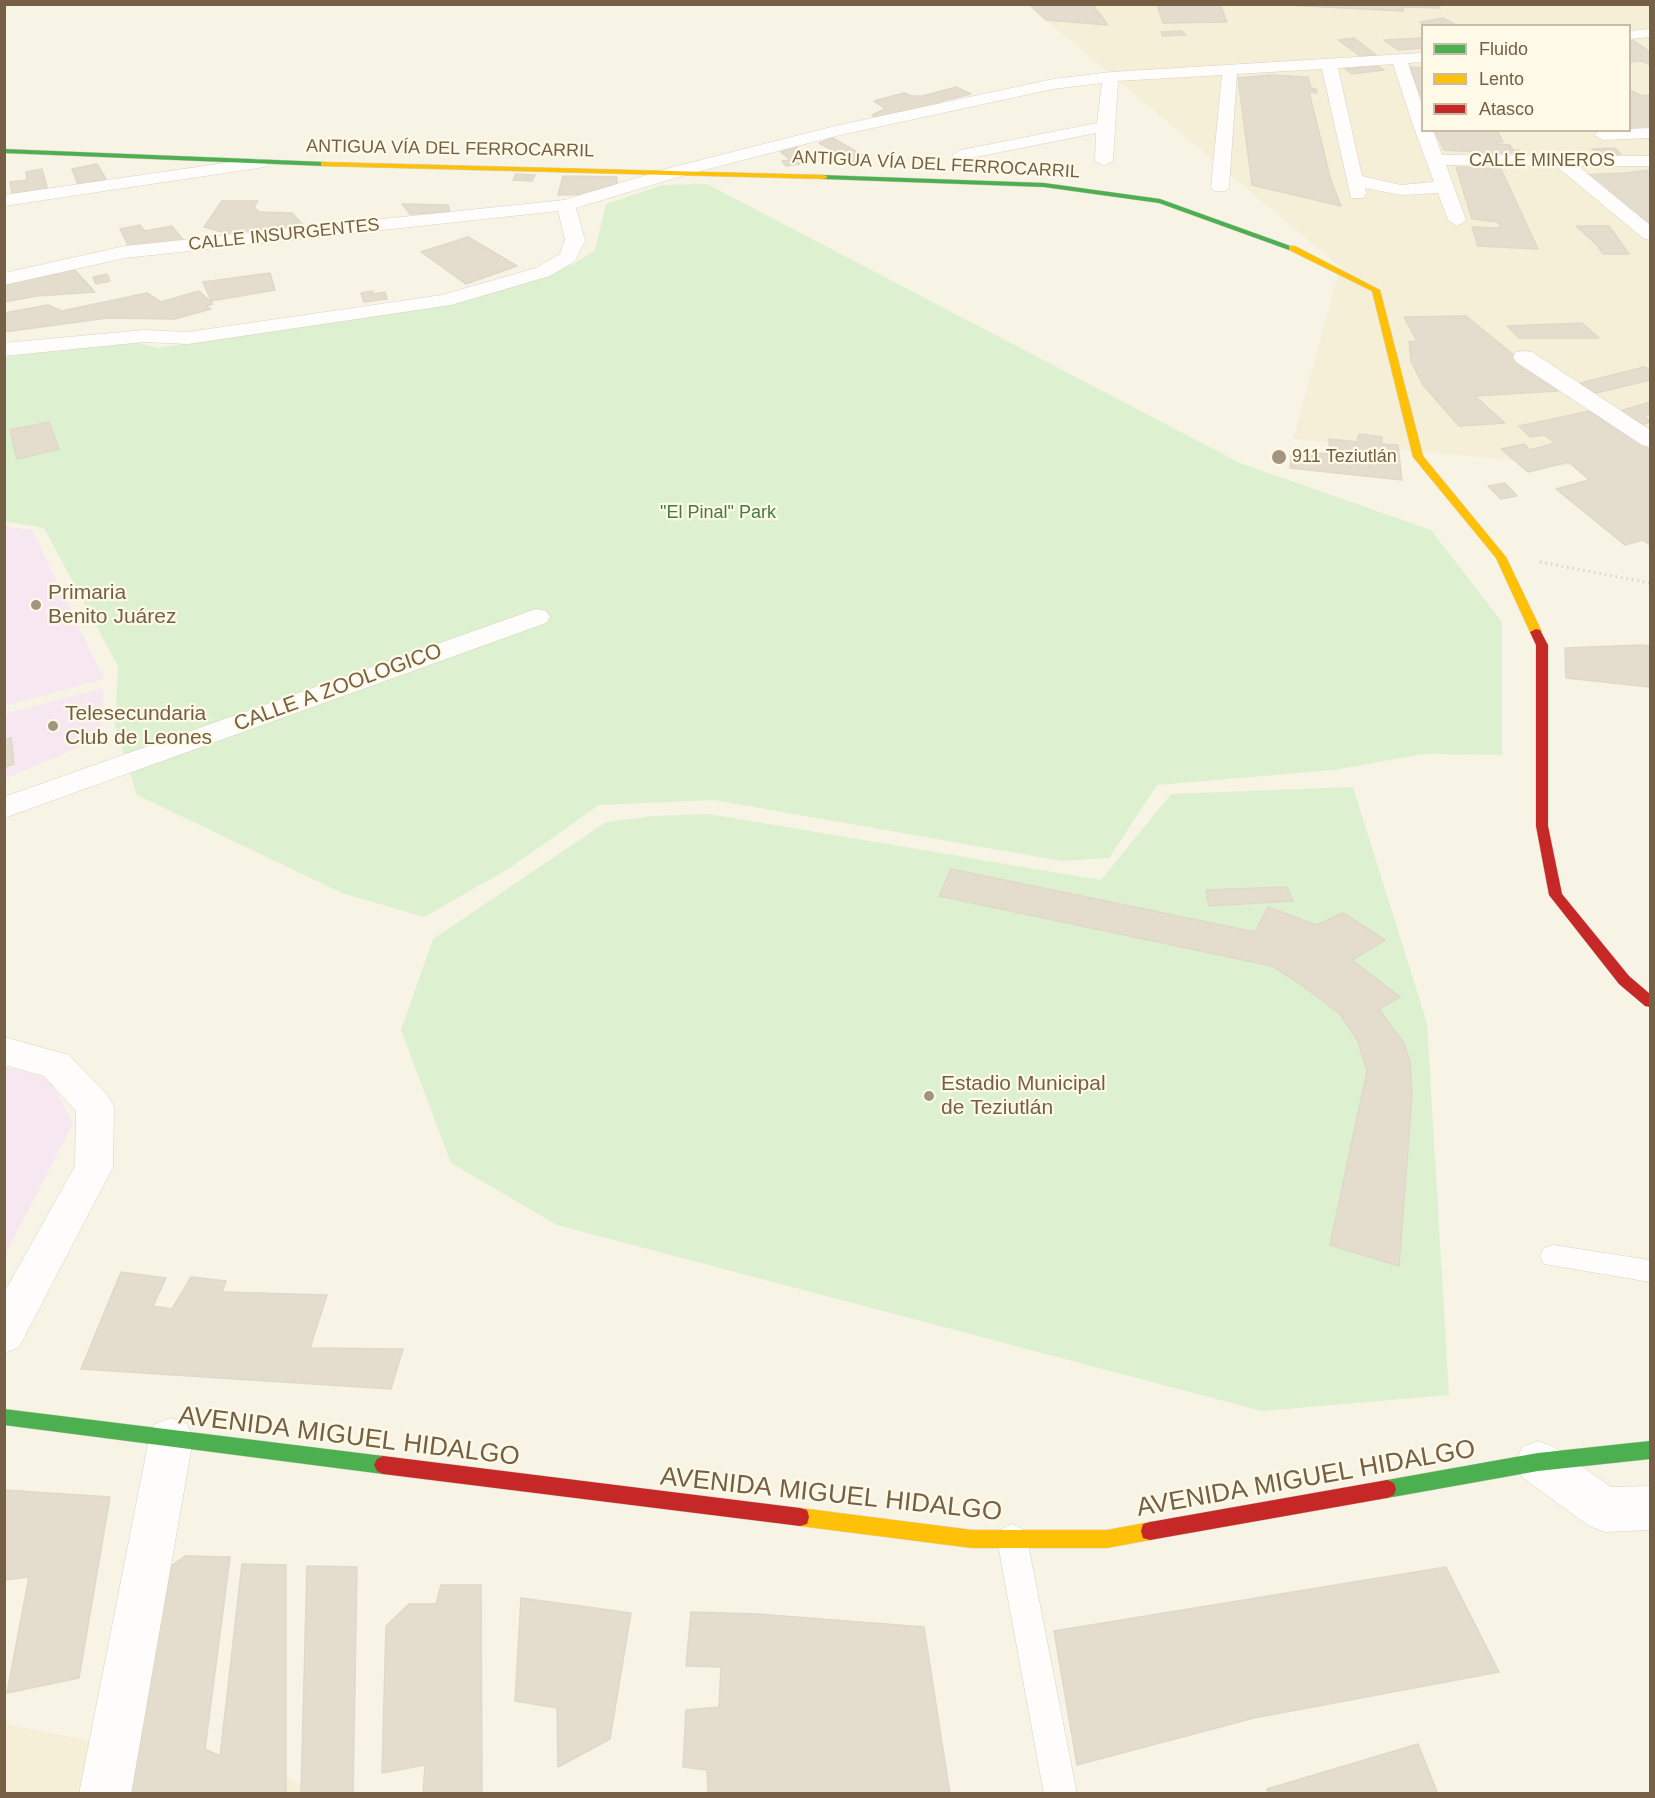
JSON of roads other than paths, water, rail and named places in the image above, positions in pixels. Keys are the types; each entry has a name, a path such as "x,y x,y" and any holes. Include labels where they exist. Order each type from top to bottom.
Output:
{"street":[{"path":"1631,35 1650,33"},
{"name":"CALLE INSURGENTES","path":"4,279 126,252 566,205 679,171 835,131 1053,84 1111,76 1421,57"},
{"path":"1399,59 1421,123"},
{"path":"1329,64 1356,187 1401,190 1442,187"},
{"path":"1220,187 1230,69"},
{"path":"1104,161 1105,126 1111,76"},
{"path":"961,155 1105,126"},
{"path":"1424,132 1442,187 1456,220"},
{"path":"1603,135 1650,133"},
{"name":"ANTIGUA VÍA DEL FERROCARRIL","path":"4,152 259,163 679,171 1044,185 1160,201 1284,243 1376,290 1418,457 1501,557 1542,645 1542,826 1556,895 1624,980 1650,1002"},
{"name":"CALLE MINEROS","path":"1434,160 1650,161"},
{"path":"1562,162 1650,234"},
{"path":"4,201 259,163"},
{"path":"4,350 144,336 188,338 444,301 543,272 568,257 575,240 566,205"},
{"path":"1524,357 1650,440"},
{"name":"CALLE A ZOOLOGICO","path":"4,808 536,617"},
{"path":"4,1051 56,1065 95,1107 94,1167 4,1334"},
{"name":"AVENIDA MIGUEL HIDALGO","path":"4,1417 972,1539 1107,1539 1538,1462 1650,1450"},
{"path":"105,1794 171,1439"},
{"path":"1538,1462 1605,1510 1650,1508"}],"lane":[{"path":"1553,1256 1650,1271"},
{"path":"1012,1539 1061,1794"}],"place":[{"name":"911 Teziutlán","path":"1279,457"},
{"name":"Primaria Benito Juárez","path":"36,605"},
{"name":"Telesecundaria Club de Leones","path":"53,726"},
{"name":"Estadio Municipal de Teziutlán","path":"929,1096"}],"park label":[{"name":"\"El Pinal\" Park","path":"718,513"}]}
